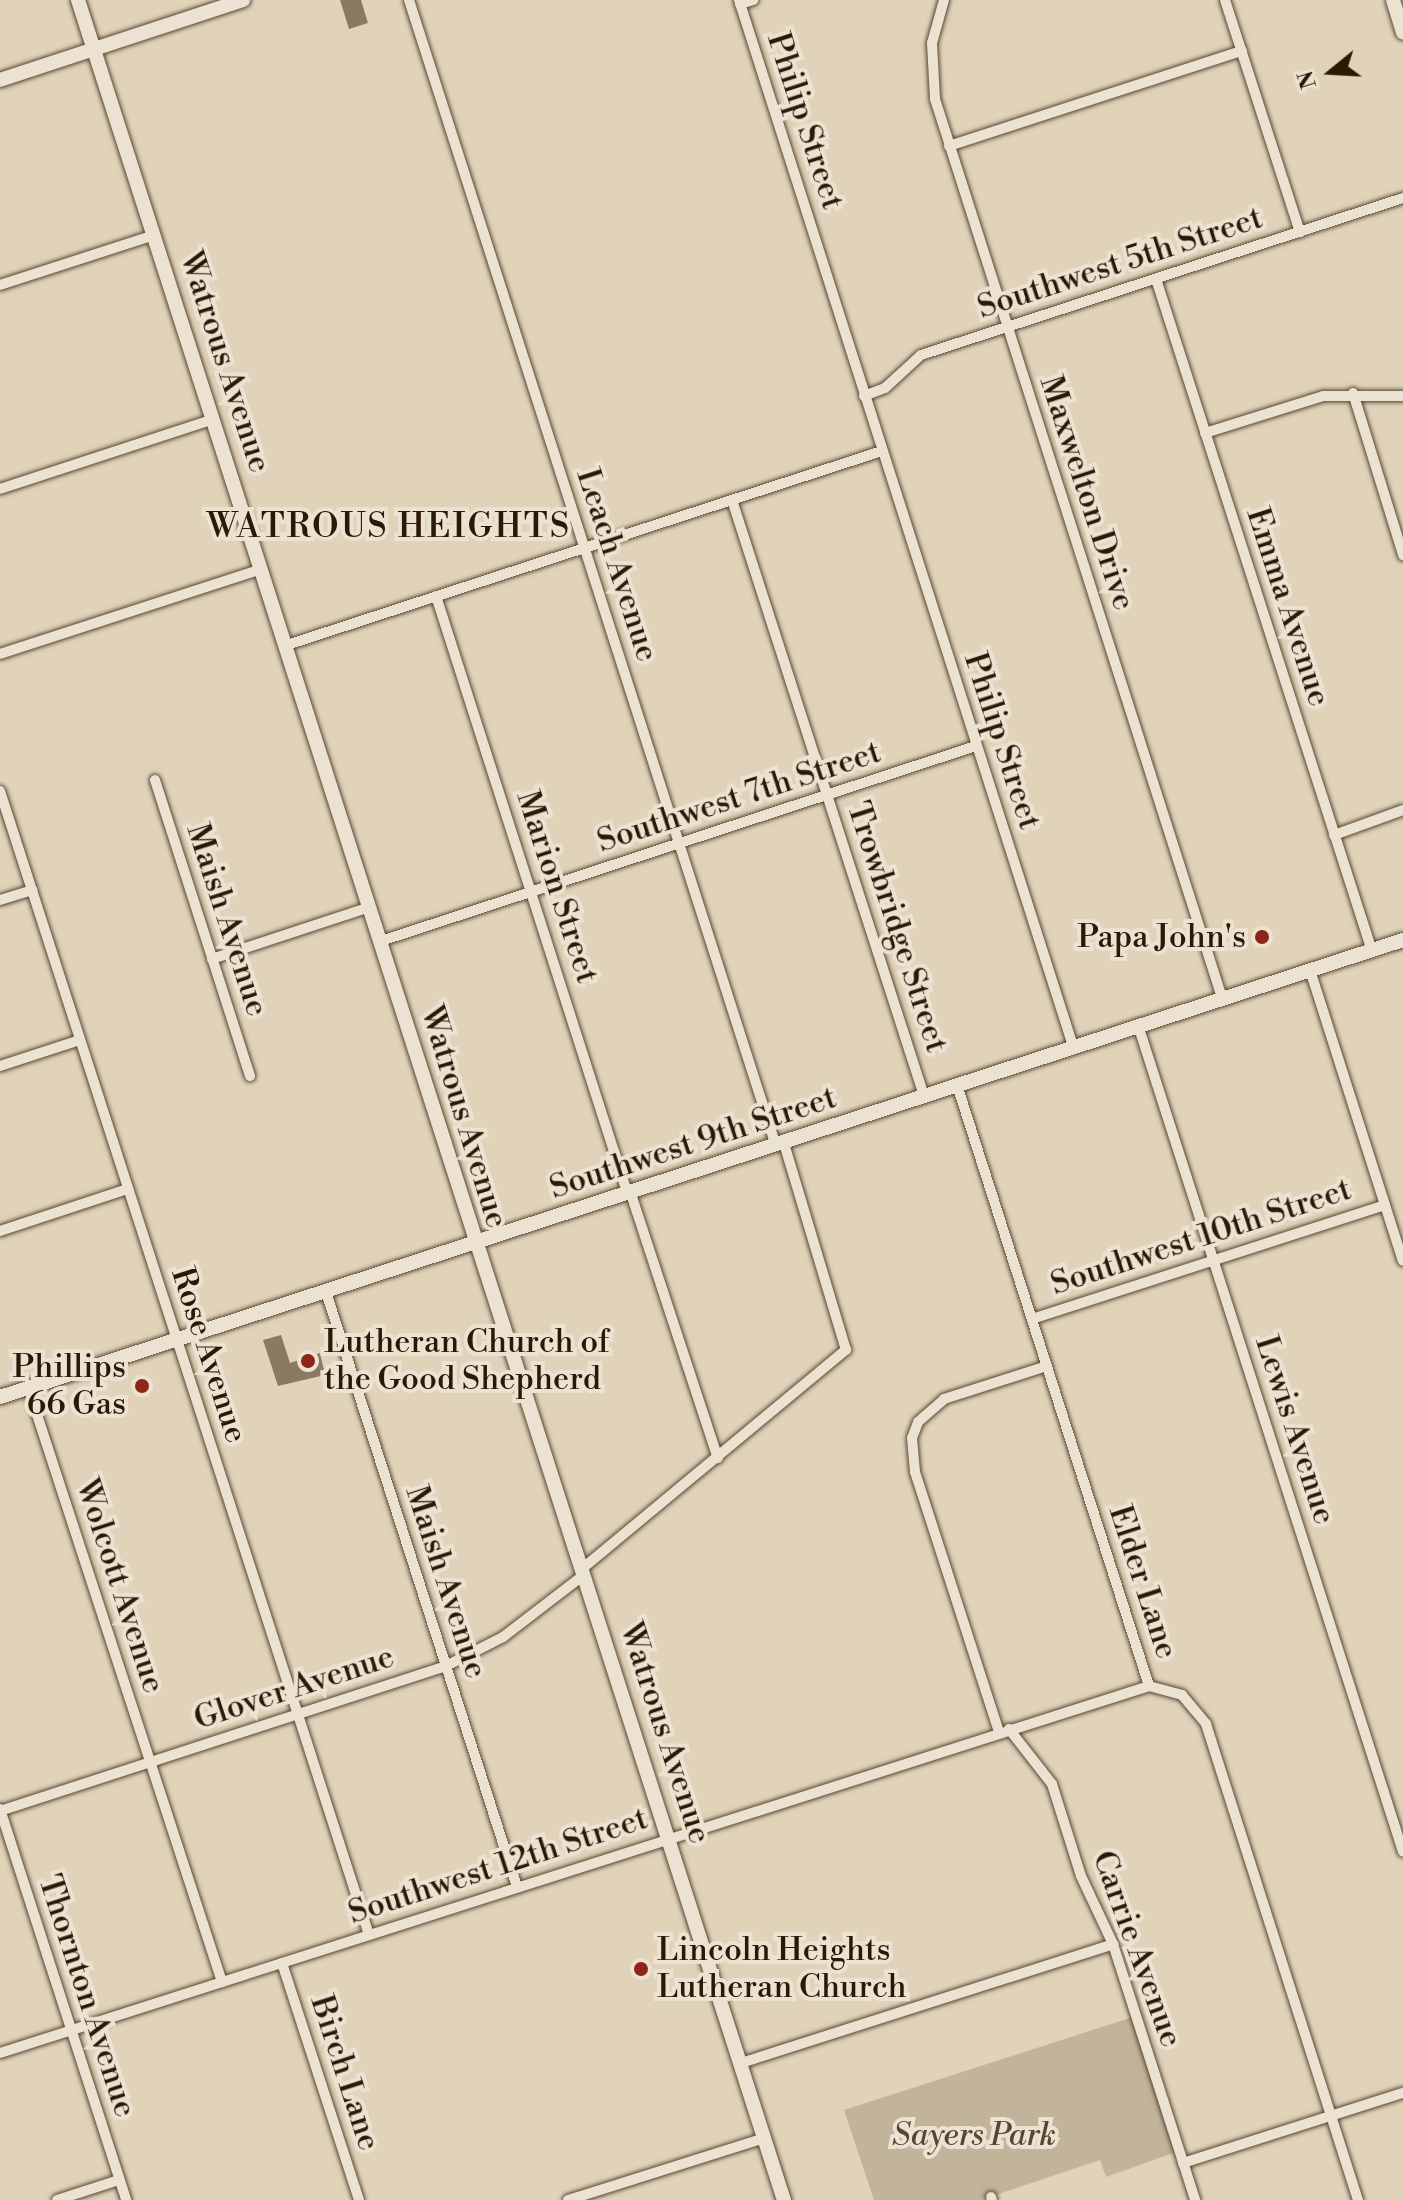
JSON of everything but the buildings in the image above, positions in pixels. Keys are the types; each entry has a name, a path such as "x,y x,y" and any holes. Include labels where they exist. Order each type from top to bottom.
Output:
{"street":[{"name":"Watrous Avenue","path":"78,0 381,941 473,1245 584,1571 784,2200"},
{"path":"0,80 243,0"},
{"name":"Leach Avenue","path":"409,0 679,843 847,1340"},
{"path":"740,2 753,0"},
{"name":"Maxwelton Drive","path":"944,0 931,75 949,146 1222,998"},
{"path":"1225,0 1300,232"},
{"path":"1394,0 1403,32"},
{"name":"Philip Street","path":"740,2 1073,1046"},
{"path":"949,146 1242,51"},
{"name":"Southwest 5th Street","path":"864,396 885,388 921,355 1403,198"},
{"path":"0,285 155,235"},
{"name":"Emma Avenue","path":"1156,279 1372,951"},
{"path":"1205,433 1298,401 1353,393 1403,396"},
{"path":"1353,393 1403,555"},
{"path":"0,489 214,419"},
{"path":"287,645 882,451"},
{"name":"Trowbridge Street","path":"732,500 924,1096"},
{"path":"0,654 262,569"},
{"name":"Marion Street","path":"436,596 718,1458"},
{"name":"Southwest 7th Street","path":"381,941 976,746"},
{"name":"Maish Avenue","path":"155,780 250,1076"},
{"name":"Rose Avenue","path":"0,791 369,1935"},
{"path":"1334,835 1403,810"},
{"path":"0,900 32,890"},
{"path":"212,959 370,907"},
{"name":"Southwest 9th Street","path":"0,1397 1403,940"},
{"path":"1310,970 1403,1261"},
{"name":"Lewis Avenue","path":"1138,1025 1403,1852"},
{"path":"0,1066 80,1040"},
{"name":"Elder Lane","path":"957,1085 1149,1686 1182,1695 1206,1724 1358,2200"},
{"path":"0,1231 128,1189"},
{"name":"Southwest 10th Street","path":"1032,1319 1385,1205"},
{"name":"Maish Avenue","path":"326,1292 517,1887"},
{"name":"Glover Avenue","path":"0,1810 446,1666 503,1637 841,1358 847,1340"},
{"name":"Carrie Avenue","path":"1047,1366 966,1389 929,1409 912,1438 915,1472 1004,1730 1047,1773 1081,1876 1113,1944 1195,2200"},
{"name":"Wolcott Avenue","path":"28,1387 222,1982"},
{"name":"Southwest 12th Street","path":"0,2053 1149,1686"},
{"name":"Thornton Avenue","path":"0,1810 126,2200"},
{"path":"741,2063 1113,1944"},
{"name":"Birch Lane","path":"282,1963 359,2200"},
{"path":"1183,2163 1403,2093"},
{"path":"568,2200 765,2138"},
{"path":"57,2200 119,2180"}],"green space":[{"name":"Sayers Park","path":"1136,2016 1179,2151 1106,2177 1100,2160 981,2200 874,2200 844,2110"}],"place":[{"name":"Papa John's","path":"1262,937"},
{"name":"Lutheran Church of the Good Shepherd","path":"308,1361"},
{"name":"Phillips 66 Gas","path":"142,1386"},
{"name":"Lincoln Heights Lutheran Church","path":"641,1969"}],"district":[{"name":"WATROUS HEIGHTS","path":"389,528"}]}
